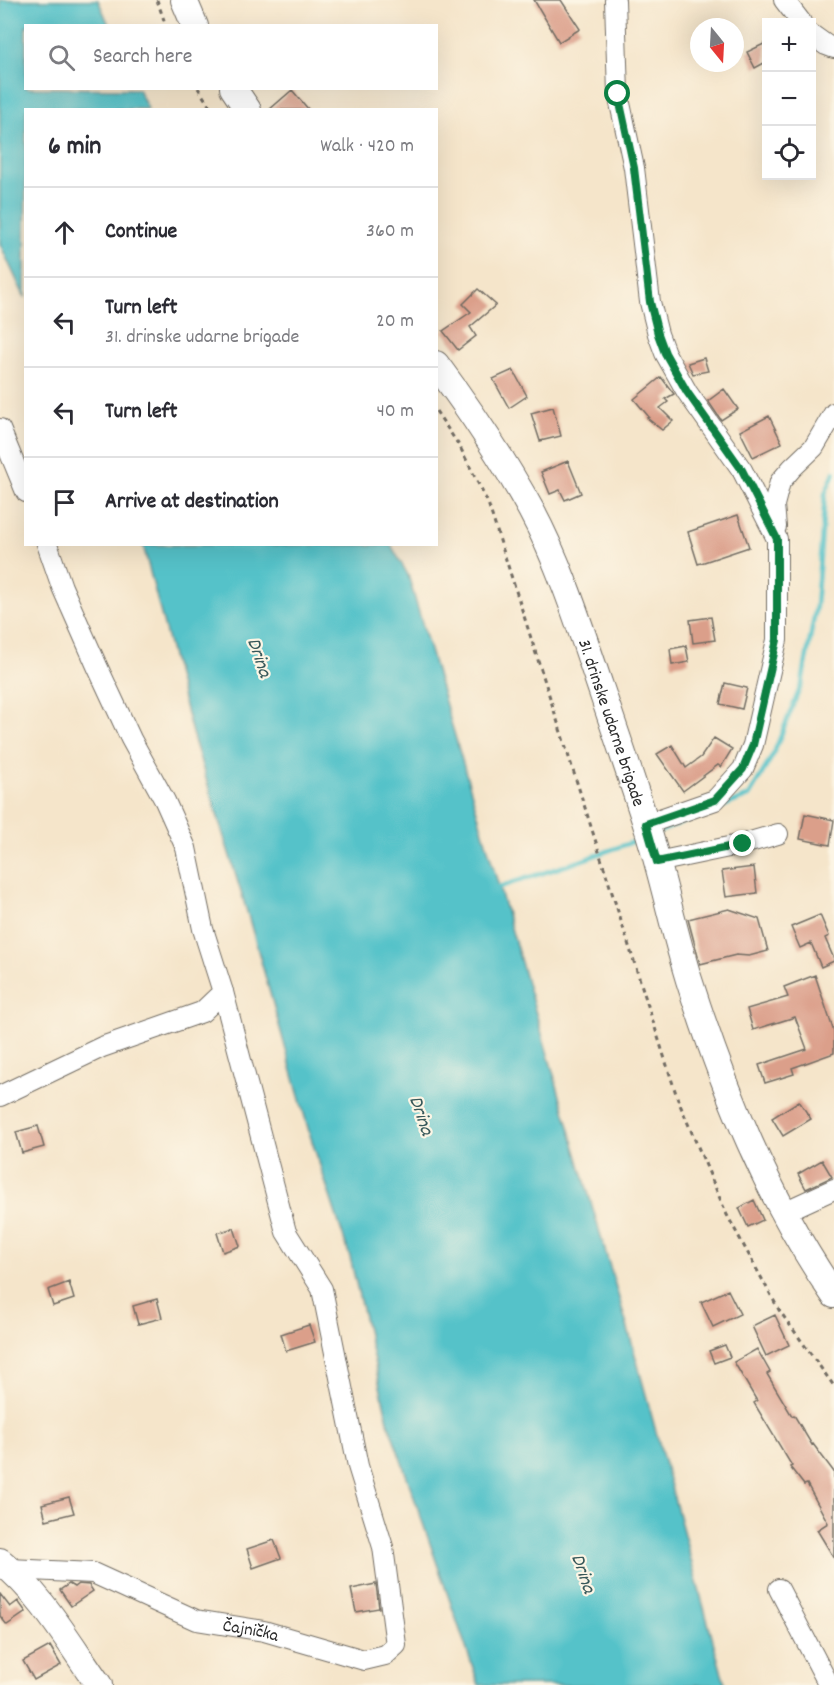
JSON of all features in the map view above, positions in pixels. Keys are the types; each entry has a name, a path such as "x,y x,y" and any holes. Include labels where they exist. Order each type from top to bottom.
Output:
{"main road":[{"path":"184,0 194,24"},
{"path":"234,90 247,108"},
{"name":"31. drinske udarne brigade","path":"438,367 467,405 501,459 532,512 557,566 578,621 650,838 688,979 721,1071 762,1170 814,1266 834,1295"},
{"name":"Čajnička","path":"5,1565 38,1600 99,1685"}],"street":[{"path":"615,0 618,94 634,168 650,302 658,334 665,353 687,392 742,470 777,539"},
{"path":"784,0 798,18"},
{"path":"816,37 834,48"},
{"path":"650,838 715,800 743,769 753,745 777,640 777,539 774,505 780,482 814,447 834,413"},
{"path":"0,429 24,487"},
{"path":"0,1096 102,1047 202,1012 223,992 203,929 186,848 97,666 62,587 48,546"},
{"path":"650,838 743,844 778,834"},
{"name":"Čajnička","path":"5,1565 93,1574 196,1620 264,1631 363,1660 385,1654 396,1645 382,1547 358,1466 321,1289 286,1232 223,992"},
{"path":"784,1212 834,1189"},
{"path":"779,1589 829,1685"}],"path":[{"path":"157,0 165,24"},
{"path":"199,90 211,108"},
{"path":"438,414 460,447 488,503 678,1100 727,1215 779,1310 834,1386"}],"water":[{"path":"0,0 98,0 109,24 24,24 24,90 138,90 148,108 24,108 24,296 0,244"},
{"name":"Drina","path":"143,546 392,546 408,575 628,1329 725,1685 479,1685 389,1425 350,1257 310,1135 248,915 192,733"}],"building":[{"path":"534,0 561,0 580,29 559,42"},
{"path":"762,45 762,64 755,68 747,52"},
{"path":"292,90 307,108 271,108"},
{"path":"478,289 496,305 470,327 476,336 458,350 443,331 471,312 463,304"},
{"path":"704,358 708,371 693,374 688,363"},
{"path":"513,370 527,396 509,408 493,379"},
{"path":"661,377 674,394 665,399 668,402 660,408 673,421 662,430 647,418 649,417 634,399"},
{"path":"724,389 738,409 721,420 708,401"},
{"path":"553,407 561,436 540,441 531,413"},
{"path":"769,416 782,443 753,457 740,431"},
{"path":"568,461 581,493 565,500 560,490 550,494 541,472"},
{"path":"738,515 749,547 698,564 688,532"},
{"path":"711,617 715,640 693,643 690,620"},
{"path":"686,646 689,662 672,665 670,649"},
{"path":"725,683 747,688 742,709 720,704"},
{"path":"714,738 732,749 721,767 718,765 683,791 657,754 672,745 686,768 701,757"},
{"path":"805,814 834,820 830,845 800,839"},
{"path":"754,867 757,893 726,897 722,871"},
{"path":"729,909 759,919 768,951 749,956 736,955 700,964 688,919"},
{"path":"820,915 829,936 825,938 834,959 821,967 811,943 800,948 791,927"},
{"path":"815,975 834,1032 834,1053 792,1068 794,1074 765,1083 759,1065 807,1049 795,1017 753,1030 747,1009 788,997 784,987"},
{"path":"799,1101 811,1119 783,1136 772,1118"},
{"path":"38,1126 44,1147 22,1153 16,1132"},
{"path":"822,1160 832,1177 806,1189 798,1174"},
{"path":"754,1200 763,1220 748,1227 739,1208"},
{"path":"234,1228 240,1246 223,1252 217,1233"},
{"path":"69,1282 74,1299 53,1306 48,1290"},
{"path":"728,1290 740,1314 713,1327 701,1302"},
{"path":"157,1299 162,1318 138,1324 133,1306"},
{"path":"775,1315 789,1345 766,1356 752,1326"},
{"path":"309,1325 315,1342 286,1351 281,1334"},
{"path":"725,1345 730,1357 714,1363 709,1351"},
{"path":"757,1349 770,1372 767,1374 792,1416 794,1415 812,1445 834,1472 834,1558 817,1530 828,1523 807,1484 804,1485 790,1467 792,1466 754,1403 757,1401 734,1362"},
{"path":"69,1497 74,1513 46,1520 42,1504"},
{"path":"274,1540 281,1558 253,1568 247,1549"},
{"path":"69,1584 74,1587 78,1584 89,1585 93,1591 71,1606 60,1590"},
{"path":"376,1584 379,1608 356,1612 351,1589"},
{"path":"0,1594 10,1607 18,1601 26,1612 7,1625 0,1616"},
{"path":"50,1646 61,1665 34,1680 23,1661"}],"waterway":[{"path":"716,809 749,796 773,755 802,683 816,606 825,494 834,472"},
{"path":"657,833 708,812"},
{"path":"496,888 641,839"}],"route":[{"path":"618,94 634,168 650,302 658,334 665,353 687,392 742,470 777,539 777,640 753,745 743,769 715,800 646,824 657,862 743,844"}]}
